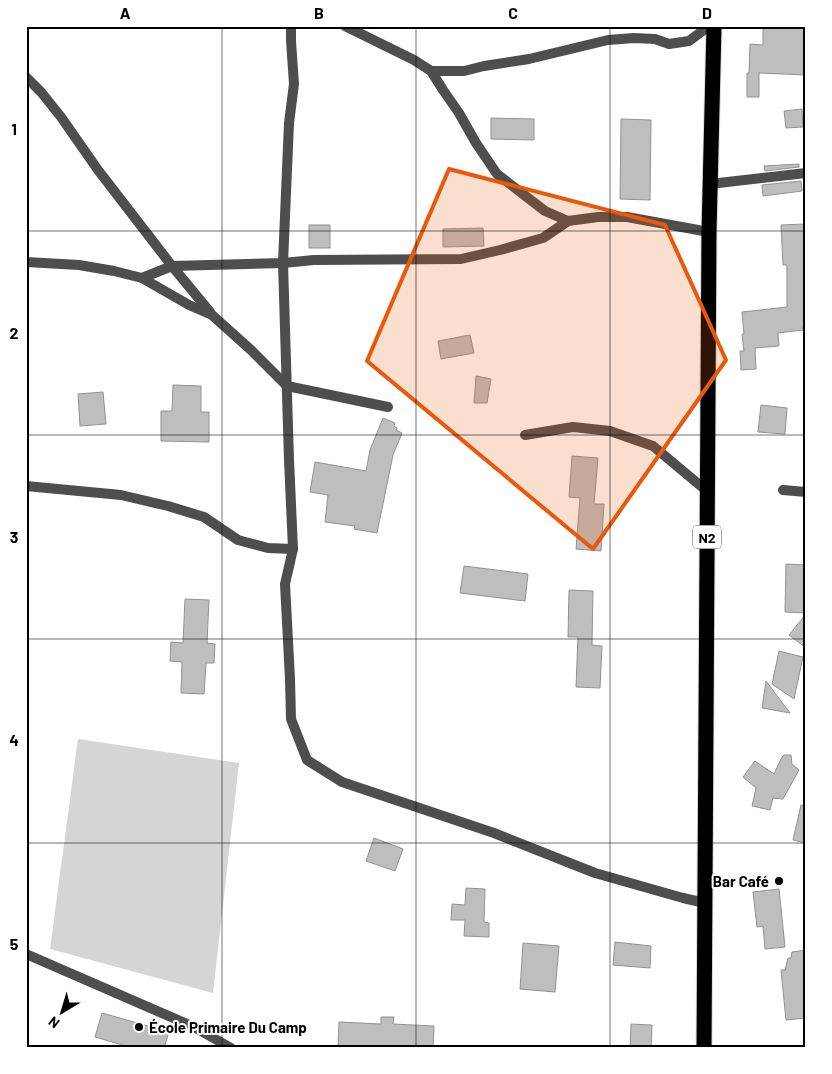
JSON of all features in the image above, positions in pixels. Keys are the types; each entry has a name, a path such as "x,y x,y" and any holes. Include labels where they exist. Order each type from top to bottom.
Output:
{"highway":[{"name":"N2","path":"704,1048 709,232 714,26"}],"street":[{"path":"291,26 294,84 289,124 283,263 293,549 284,584 291,719 306,760 342,782 494,833 595,873 705,903"},
{"path":"344,26 414,60 431,71 459,112 476,144 498,174 545,211 568,221"},
{"path":"431,71 464,71 529,59 608,40 655,39 669,44 689,41 709,26"},
{"path":"26,77 61,117 98,170 212,315 287,386 388,407"},
{"path":"710,184 806,173"},
{"path":"142,278 172,266 283,263 314,260 461,259 542,238 568,221 598,217 627,217 709,232"},
{"path":"26,262 79,265 142,278 212,315"},
{"path":"525,435 573,427 610,431 653,446 708,492"},
{"path":"26,486 121,496 168,506 204,516 238,540 268,548 293,549"},
{"path":"783,490 806,492"},
{"path":"26,954 194,1027 231,1048"}],"highlighted area":[{"path":"449,169 665,225 726,360 593,549 367,361"}],"shaded area":[{"path":"78,739 239,763 213,993 50,949"}],"building":[{"path":"763,26 806,26 806,75 759,73 759,97 747,97 750,44 763,45"},
{"path":"802,109 803,127 786,128 784,111"},
{"path":"491,118 534,119 534,140 491,139"},
{"path":"621,119 651,120 650,200 620,199"},
{"path":"799,164 799,167 765,171 764,166"},
{"path":"801,181 802,191 763,196 762,185"},
{"path":"805,224 806,328 778,333 779,346 755,348 756,369 741,370 740,351 744,351 742,312 787,307 787,265 783,265 781,225"},
{"path":"309,225 330,225 330,248 309,248"},
{"path":"483,228 484,246 443,247 443,229"},
{"path":"470,335 474,353 441,359 438,341"},
{"path":"476,376 491,379 487,403 474,403"},
{"path":"173,385 201,386 201,412 209,412 209,442 161,441 161,411 172,411"},
{"path":"103,392 106,424 80,426 78,394"},
{"path":"761,405 787,408 785,434 758,432"},
{"path":"383,418 395,423 396,430 402,433 393,455 377,533 354,529 355,526 325,522 328,495 310,492 315,462 366,471 370,450"},
{"path":"572,456 598,458 594,504 604,504 601,551 576,549 580,498 569,497"},
{"path":"786,564 806,565 806,613 785,612"},
{"path":"464,566 528,574 525,601 460,593"},
{"path":"569,590 593,591 592,645 602,646 600,688 576,687 578,637 568,637"},
{"path":"185,599 209,600 207,643 215,644 214,663 206,663 204,694 181,693 182,662 170,661 171,642 183,643"},
{"path":"806,614 806,648 789,635"},
{"path":"779,651 803,657 794,699 772,684"},
{"path":"766,681 790,713 762,708"},
{"path":"784,755 791,755 792,764 799,770 783,799 773,798 770,810 752,806 756,788 743,777 755,761 774,774"},
{"path":"801,805 806,806 806,843 793,840"},
{"path":"374,838 403,849 395,871 366,861"},
{"path":"466,888 485,889 484,922 489,923 489,937 464,936 465,920 451,920 452,904 465,905"},
{"path":"779,889 785,947 765,949 763,926 757,927 753,892"},
{"path":"615,942 651,946 650,968 613,965"},
{"path":"523,943 559,946 555,992 520,989"},
{"path":"806,950 806,1018 786,1020 781,970 785,970 788,958 791,958 792,952"},
{"path":"102,1013 169,1032 164,1048 133,1048 95,1037"},
{"path":"381,1017 394,1017 393,1024 434,1026 433,1048 338,1048 339,1022 381,1024"},
{"path":"631,1024 652,1025 651,1048 630,1048"}],"place":[{"name":"Bar Café","path":"779,881"},
{"name":"École Primaire Du Camp","path":"139,1027"}]}
